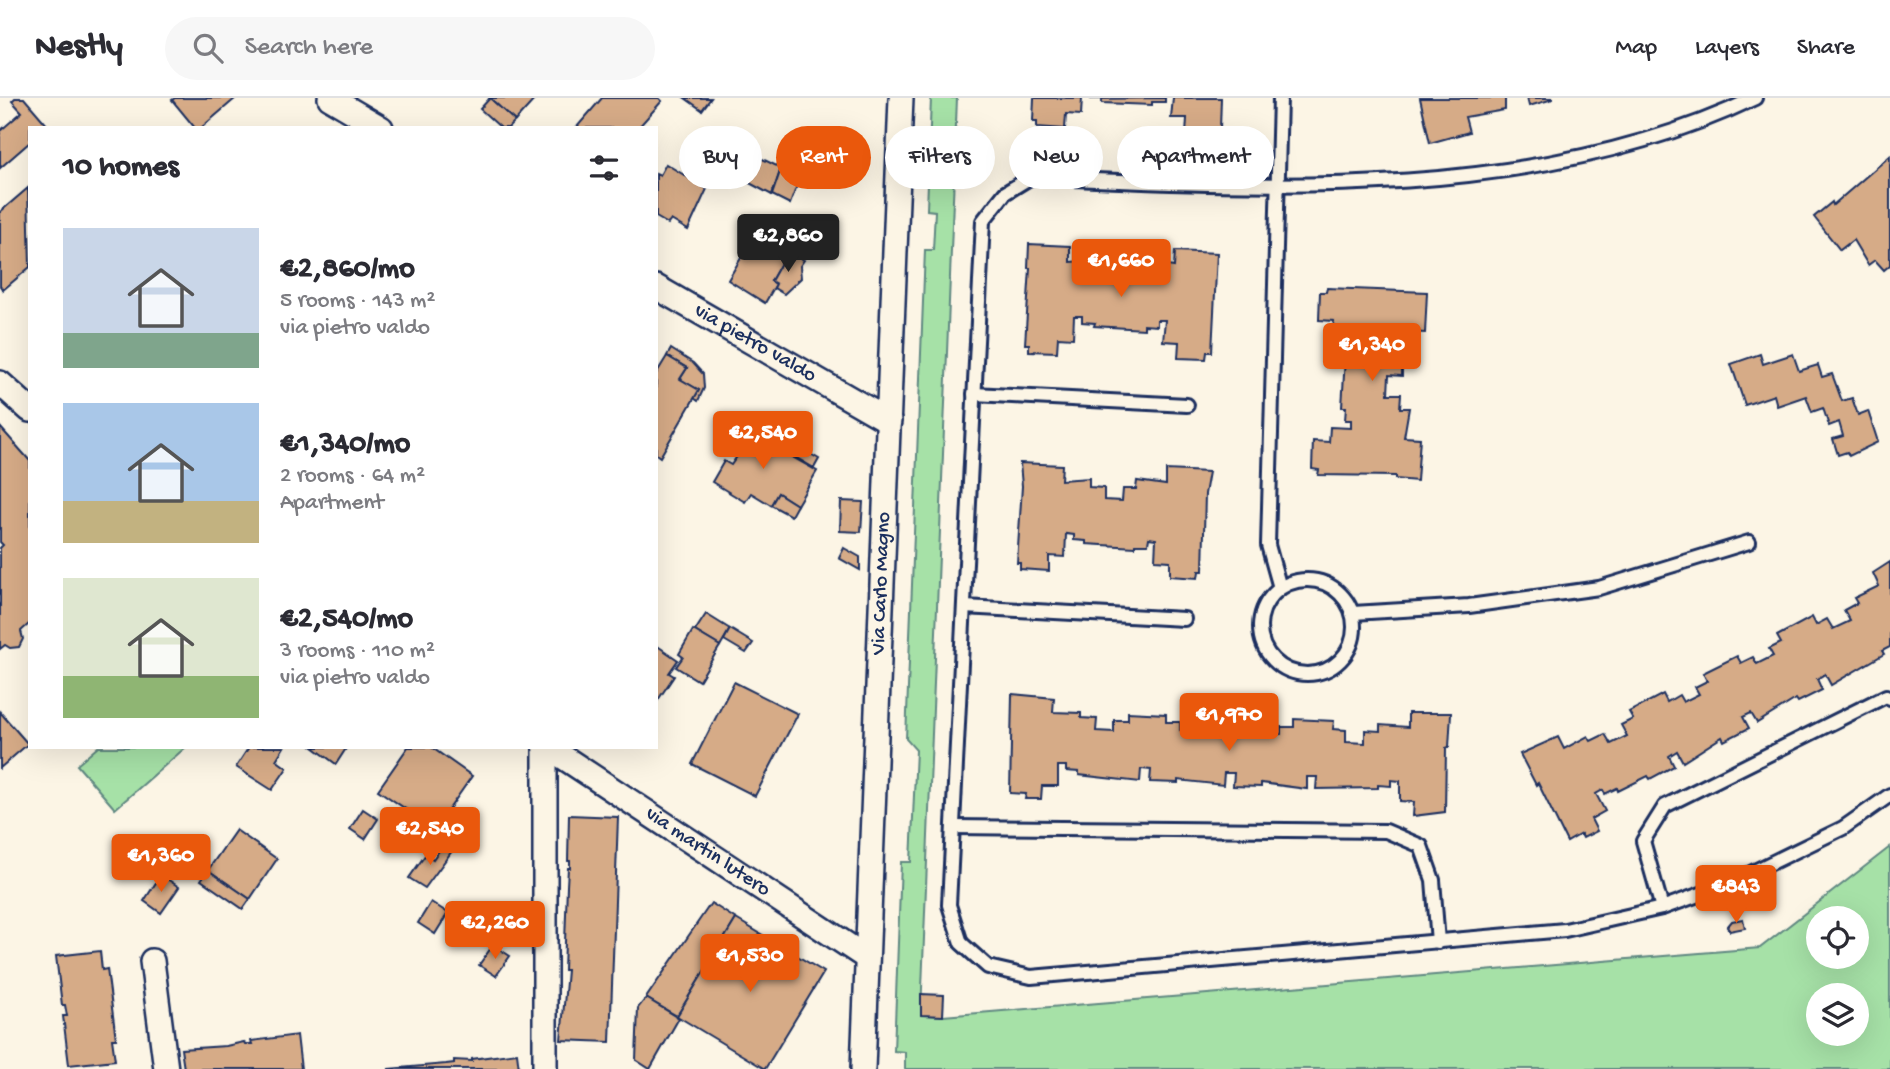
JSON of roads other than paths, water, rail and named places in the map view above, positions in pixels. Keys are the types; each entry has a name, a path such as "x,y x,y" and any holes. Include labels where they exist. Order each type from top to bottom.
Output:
{"street":[{"path":"330,98 378,126"},
{"name":"Via Carlo Magno","path":"863,1069 901,98"},
{"name":"via pietro valdo","path":"658,288 889,421"},
{"path":"0,383 28,408"},
{"path":"545,1069 546,749"},
{"name":"via martin lutero","path":"549,749 867,958"},
{"path":"152,961 166,1069"}],"lane":[{"path":"1280,98 1268,545 1280,588"},
{"path":"1755,98 1711,119 1555,164 1366,183 1276,185 1031,177 1005,193 983,221 949,905 961,943 988,967 1031,978 1565,930 1662,908 1726,885 1843,828 1890,795"},
{"path":"974,394 1187,405"},
{"path":"1353,613 1469,606 1599,588 1749,542"},
{"path":"1308,579 1322,582 1336,589 1353,613 1355,629 1343,658 1331,668 1316,674 1292,672 1272,659 1264,646 1260,630 1262,614 1268,600 1280,588 1308,579"},
{"path":"964,607 1184,619"},
{"path":"1662,908 1643,841 1665,806 1886,696 1890,698"},
{"path":"953,827 1386,831 1421,846 1433,880 1438,942"}]}
